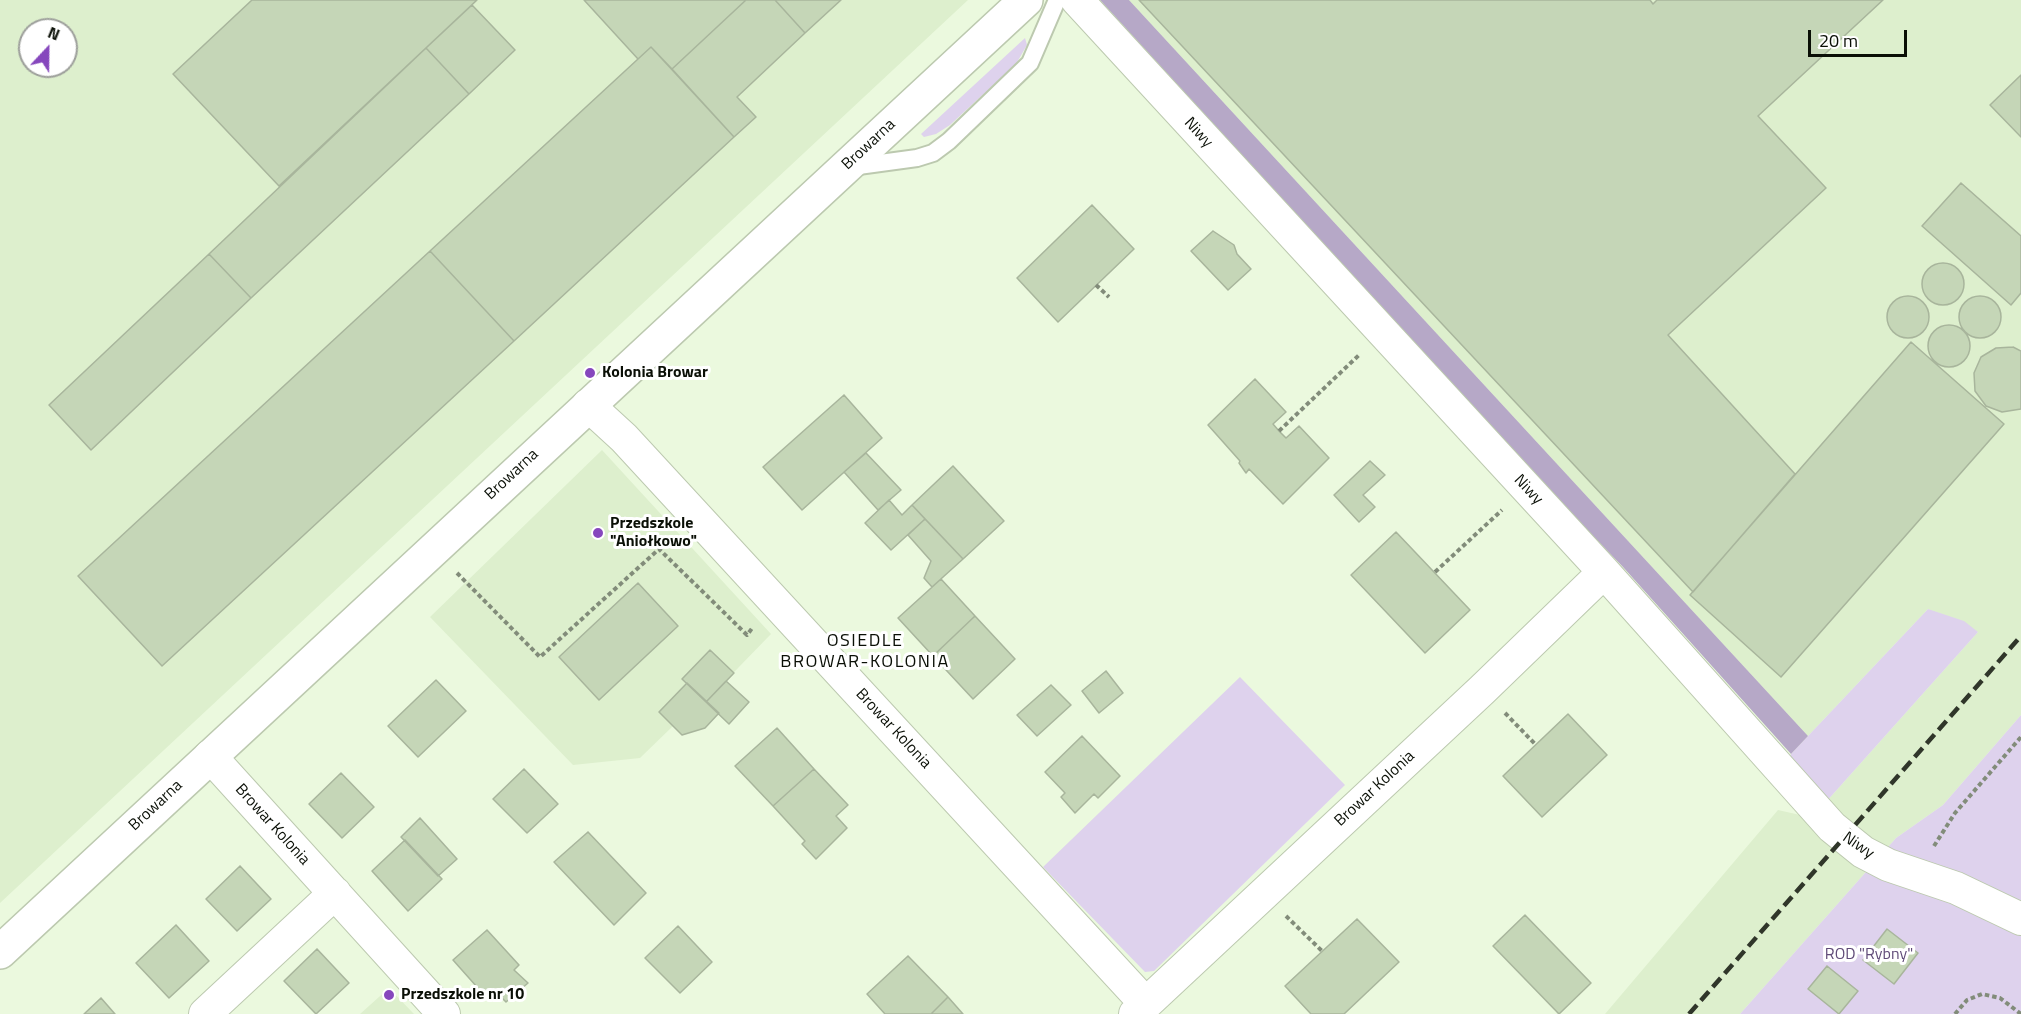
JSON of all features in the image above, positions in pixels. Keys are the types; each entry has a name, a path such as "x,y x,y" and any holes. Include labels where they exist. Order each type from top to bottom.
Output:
{"street":[{"name":"Browarna","path":"0,952 1026,0"},
{"name":"Niwy","path":"1077,0 1604,572 1832,827 1863,852 1888,865 1956,888 2021,919"},
{"name":"Browar Kolonia","path":"588,405 624,438 1141,1009 1482,690 1604,572"},
{"name":"Browar Kolonia","path":"210,756 444,1014"},
{"path":"205,1014 335,893"}],"lane":[{"path":"844,167 917,158 933,153 949,141 1030,63 1057,0"}],"path":[{"path":"1096,285 1109,297"},
{"path":"1279,431 1382,333"},
{"path":"1435,572 1526,488"},
{"path":"450,566 540,657 659,549 747,635 758,620"},
{"path":"1482,690 1536,745"},
{"path":"1915,874 1955,813 2021,737"},
{"path":"1263,893 1322,951"},
{"path":"1955,1014 1967,1000 1982,994 2000,998 2021,1014"}],"shaded area":[{"path":"0,0 968,0 0,903"},
{"path":"1100,0 1129,0 1808,736 1791,754 1623,567 1538,479"},
{"path":"1129,0 2021,0 2021,715 1943,805 1896,838 1740,1014 1605,1014 1778,810 1800,815 1821,833 1826,802 1978,632 1928,609 1808,736"},
{"name":"Przedszkole \"Aniołkowo\"","path":"602,450 771,634 706,701 719,713 705,728 673,726 640,758 573,765 430,617"},
{"name":"Przedszkole nr 10","path":"389,988 414,1014 360,1014"}],"green space":[{"path":"1025,38 1027,45 1016,64 950,125 936,134 924,137 921,134"},
{"path":"1928,609 1964,621 1978,632 1826,802 1786,764 1791,754"},
{"path":"1240,677 1345,785 1154,971 1145,972 1043,867"},
{"name":"ROD \"Rybny\"","path":"2021,715 2021,1014 1740,1014 1896,838 1943,805"}],"building":[{"path":"252,0 477,0 279,186 173,74"},
{"path":"584,0 746,0 672,69 651,47 638,59"},
{"path":"746,0 775,0 805,33 737,97 756,117 734,137 672,69"},
{"path":"775,0 841,0 805,33"},
{"path":"1139,0 1650,0 1653,4 1657,0 1883,0 1758,116 1826,188 1668,335 1795,474 1693,592"},
{"path":"472,5 515,50 469,94 426,48"},
{"path":"651,47 734,137 514,341 430,251"},
{"path":"426,48 469,94 251,298 209,254"},
{"path":"2021,75 2021,137 1990,105"},
{"path":"1961,183 2021,236 2021,293 2011,305 1922,226"},
{"path":"1092,205 1134,249 1058,322 1017,278"},
{"path":"1213,231 1234,245 1237,254 1251,269 1228,290 1191,251"},
{"path":"430,251 514,341 162,666 78,576"},
{"path":"209,254 251,298 91,450 49,405"},
{"path":"1943,263 1958,269 1964,284 1958,299 1943,305 1928,299 1922,284 1928,269"},
{"path":"1908,296 1923,302 1929,317 1923,332 1908,338 1893,332 1887,317 1893,302"},
{"path":"1980,296 1995,302 2001,317 1995,332 1980,338 1965,332 1959,317 1965,302"},
{"path":"1949,325 1964,331 1970,346 1964,361 1949,367 1934,361 1928,346 1934,331"},
{"path":"1911,342 2004,424 1781,677 1690,595"},
{"path":"2013,347 2021,351 2021,409 2002,412 1986,406 1975,391 1974,373 1981,357 1996,348"},
{"path":"1255,379 1286,412 1273,424 1279,431 1286,438 1299,426 1329,458 1283,504 1249,469 1246,473 1240,461 1208,425"},
{"path":"844,395 882,438 802,510 763,467"},
{"path":"866,453 901,490 878,510 844,472"},
{"path":"1370,461 1385,475 1363,495 1375,507 1359,522 1334,495"},
{"path":"953,466 1004,521 963,559 912,505"},
{"path":"889,500 902,515 912,505 925,519 891,550 865,523"},
{"path":"925,519 963,559 932,587 924,578 931,561 908,535"},
{"path":"1396,532 1470,610 1425,653 1351,575"},
{"path":"941,579 975,616 933,656 898,618"},
{"name":"Przedszkole \"Aniołkowo\"","path":"638,583 678,626 599,700 559,657"},
{"path":"975,616 1015,659 973,699 933,656"},
{"path":"710,650 734,673 706,702 682,679"},
{"path":"1106,671 1123,693 1099,713 1082,691"},
{"path":"436,680 466,711 418,757 388,726"},
{"path":"726,681 749,702 729,724 706,702"},
{"path":"687,683 719,713 705,728 682,735 659,712"},
{"path":"1051,685 1071,705 1037,736 1017,715"},
{"path":"1568,714 1607,755 1542,817 1503,776"},
{"path":"777,728 814,769 773,806 735,766"},
{"path":"1082,736 1120,776 1098,798 1094,794 1075,813 1061,797 1065,793 1045,772"},
{"path":"524,769 558,804 527,833 493,799"},
{"path":"814,769 848,805 836,816 847,828 816,859 802,844 805,841 773,806"},
{"path":"341,773 374,807 342,838 309,804"},
{"path":"420,818 457,859 438,876 401,837"},
{"path":"588,832 646,893 614,925 554,862"},
{"path":"405,840 442,879 408,911 372,871"},
{"path":"240,866 271,899 237,931 206,899"},
{"path":"1525,915 1591,983 1559,1014 1493,946"},
{"path":"1357,919 1399,962 1344,1014 1311,1014 1285,986"},
{"path":"176,925 209,961 169,998 136,963"},
{"path":"678,926 712,962 680,993 645,958"},
{"path":"1887,929 1918,953 1894,984 1863,960"},
{"path":"487,930 519,965 514,970 528,983 506,1002 493,989 485,996 453,960"},
{"path":"317,949 349,983 316,1014 284,981"},
{"path":"908,956 948,997 931,1014 885,1014 867,994"},
{"path":"1827,966 1858,991 1839,1014 1808,989"},
{"path":"948,997 963,1014 931,1014"},
{"path":"101,998 115,1014 84,1014"}],"railway":[{"path":"1689,1014 2021,636"}],"place":[{"name":"Kolonia Browar","path":"590,373"},
{"name":"Przedszkole \"Aniołkowo\"","path":"598,533"},
{"name":"Przedszkole nr 10","path":"389,995"}],"district":[{"name":"OSIEDLE BROWAR-KOLONIA","path":"865,652"}]}
